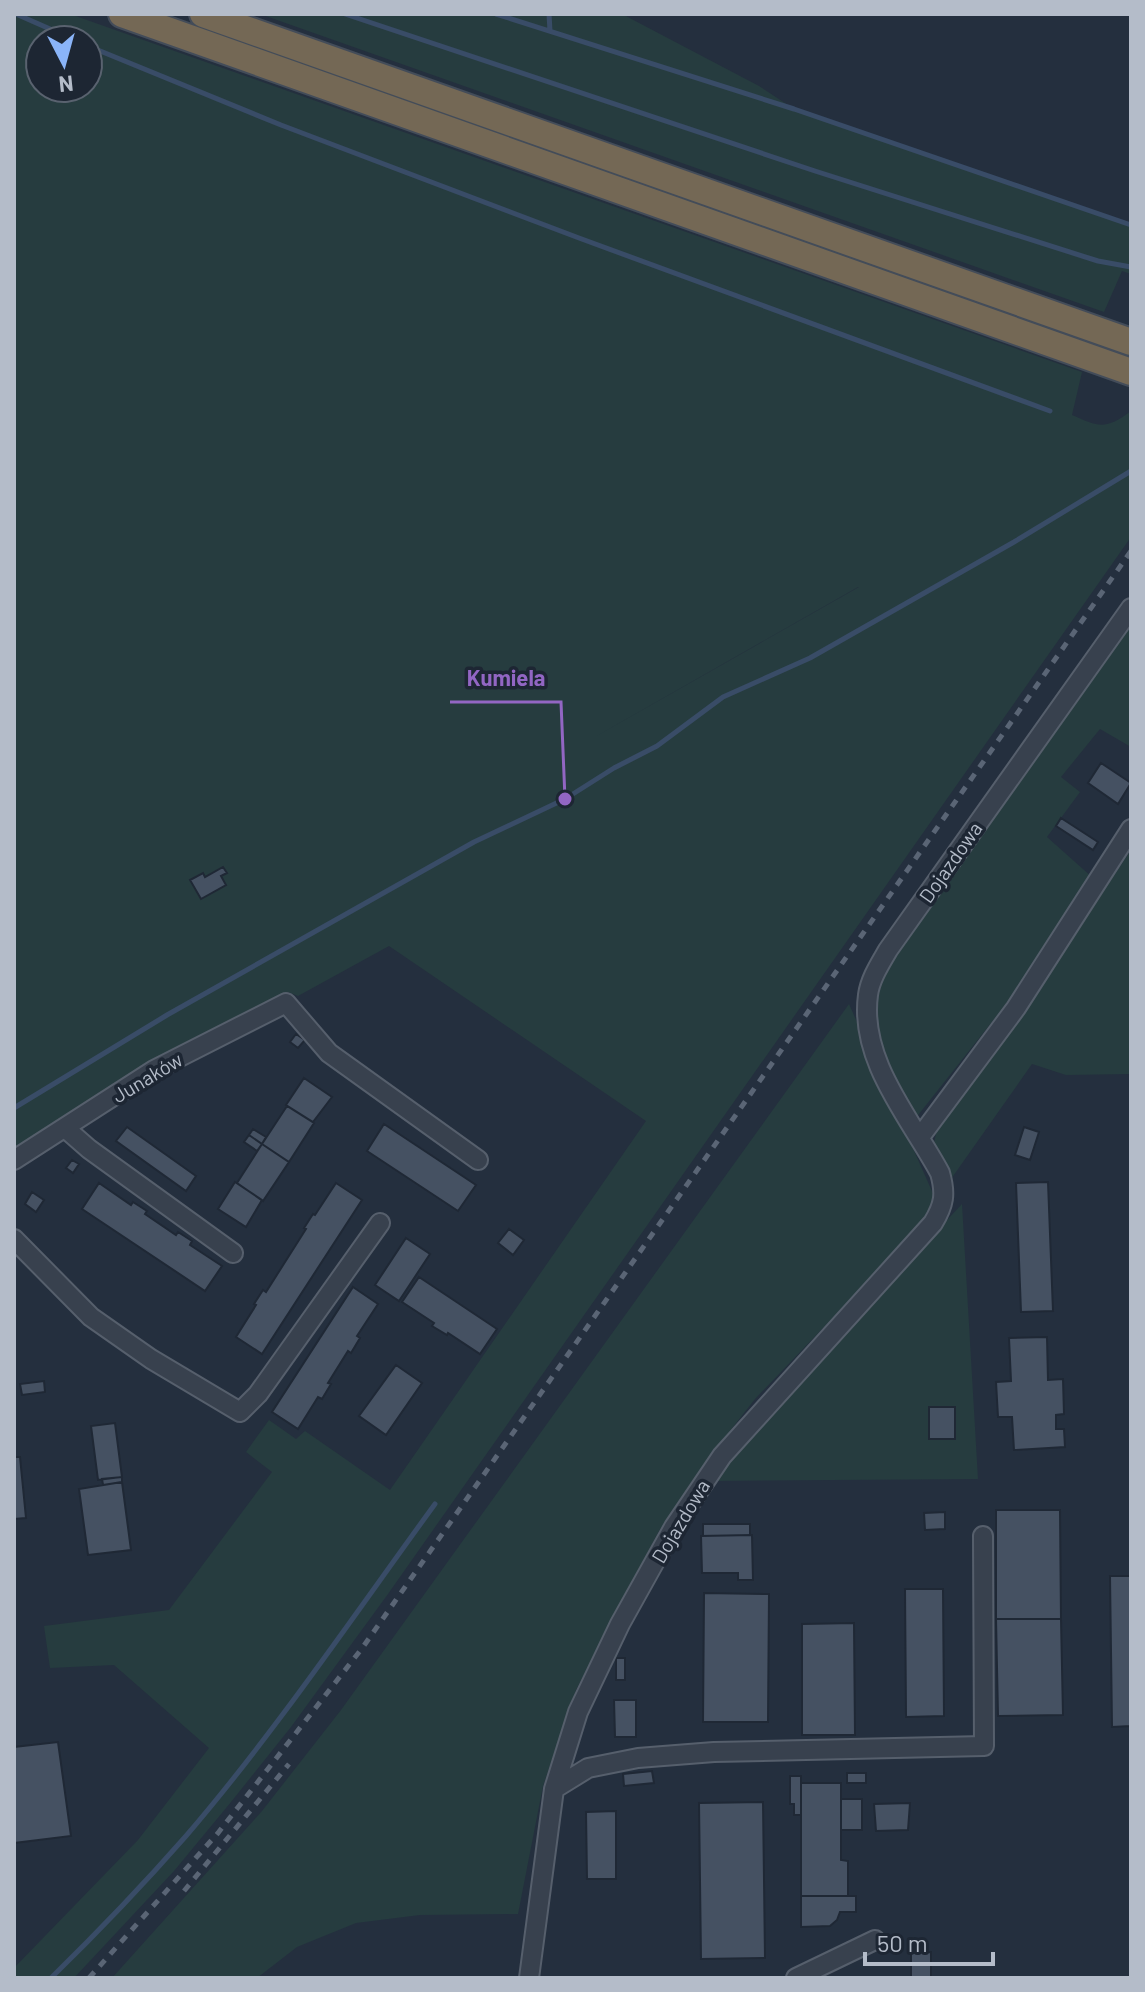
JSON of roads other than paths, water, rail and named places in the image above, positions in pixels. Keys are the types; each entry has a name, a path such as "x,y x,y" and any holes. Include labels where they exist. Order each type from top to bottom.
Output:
{"highway":[{"path":"122,14 1131,372"},
{"path":"203,14 1122,339"}],"street":[{"name":"Dojazdowa","path":"529,1978 554,1789 578,1712 620,1624 674,1527 722,1456 933,1223 943,1207 945,1189 940,1173 884,1077 872,1048 867,1007 868,992 875,974 888,950 1131,608"},
{"path":"920,1137 1016,1008 1131,829"},
{"name":"Junaków","path":"14,1160 154,1070 286,1003 329,1053 478,1160"},
{"path":"65,1128 89,1149 233,1253"},
{"path":"14,1239 91,1317 151,1359 240,1412 258,1394 380,1223"},
{"path":"554,1789 588,1768 638,1758 714,1752 984,1746 983,1536"},
{"path":"796,1978 875,1940"}],"waterway":[{"path":"16,14 39,24"},
{"path":"345,14 815,171 1098,261 1131,267"},
{"path":"496,14 794,109 1131,225"},
{"path":"549,14 550,31"},
{"path":"104,53 281,125 579,238 1050,411"},
{"path":"14,1108 167,1015 474,842 565,799 614,768 657,746 723,697 810,658 1014,542 1131,471"},
{"path":"51,1978 137,1890 219,1796 314,1672 435,1504"}],"railway":[{"path":"89,1978 218,1833 363,1647 1131,551"},
{"path":"184,1891 289,1764"}],"place":[{"name":"Kumiela","path":"565,799"}]}
